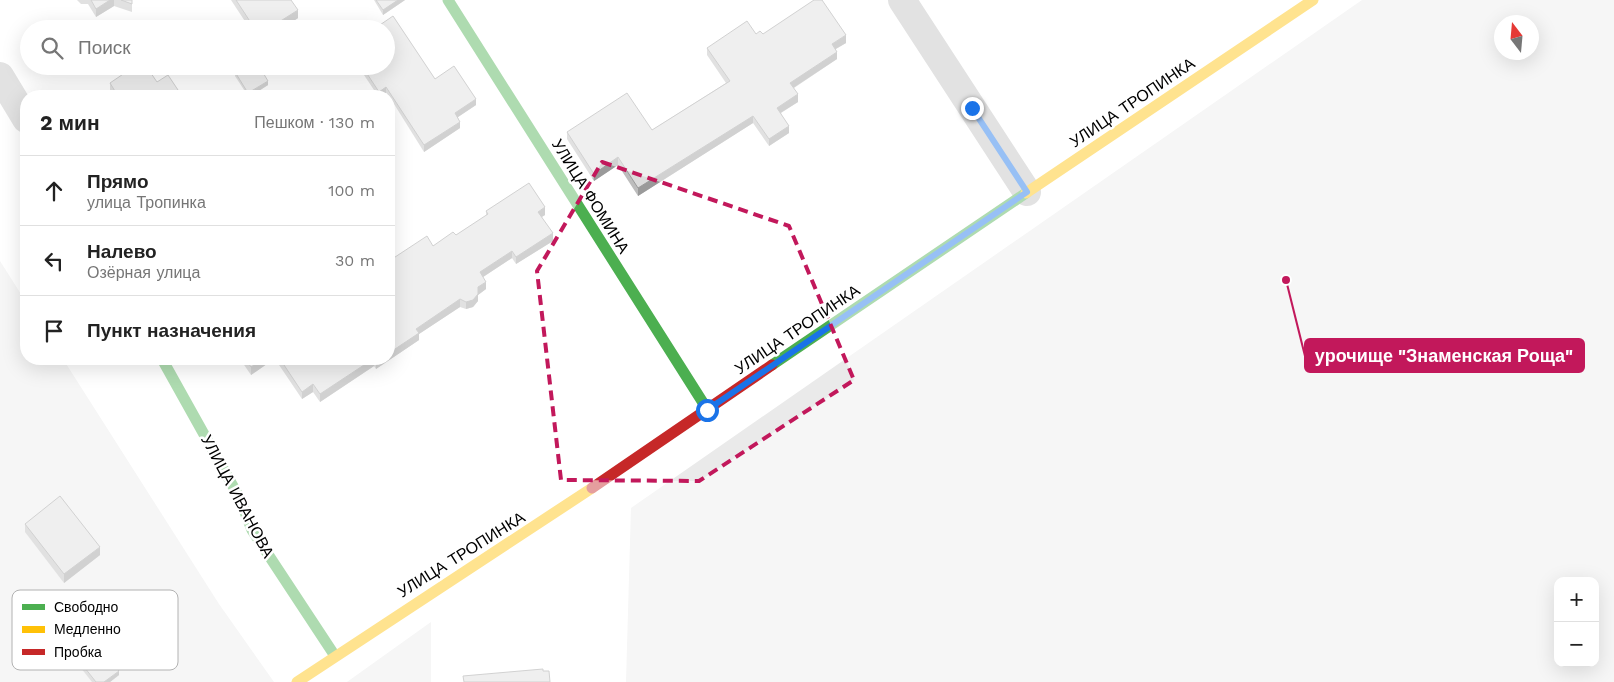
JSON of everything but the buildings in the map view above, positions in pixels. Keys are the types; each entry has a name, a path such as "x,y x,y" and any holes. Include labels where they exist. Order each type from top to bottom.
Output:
{"main road":[{"name":"УЛИЦА ФОМИНА","path":"448,0 707,410"},
{"name":"УЛИЦА ТРОПИНКА","path":"297,682 408,607 559,511 1027,192 1313,0"},
{"name":"УЛИЦА ИВАНОВА","path":"165,365 239,497 252,530 335,656"}],"street":[{"path":"902,0 1027,192"},
{"path":"0,76 20,109"}],"highlighted area":[{"path":"602,162 789,226 854,380 699,481 561,480 537,271"}],"shaded area":[{"path":"1362,0 1614,0 1614,682 626,682 631,508"},
{"path":"0,261 20,293 20,365 67,365 219,604 274,682 0,682"},
{"path":"431,622 431,682 347,682"}],"traffic: fast":[{"path":"448,0 707,409"},
{"path":"772,365 1026,193"},
{"path":"165,365 239,497 252,530 335,656"}],"traffic: slow":[{"path":"1026,193 1313,0"},
{"path":"297,682 592,488"}],"traffic: jam":[{"path":"592,488 772,365"}],"place":[{"name":"урочище \"Знаменская Роща\"","path":"1286,280"}],"route":[{"path":"707,410 1027,192 972,108"}]}
